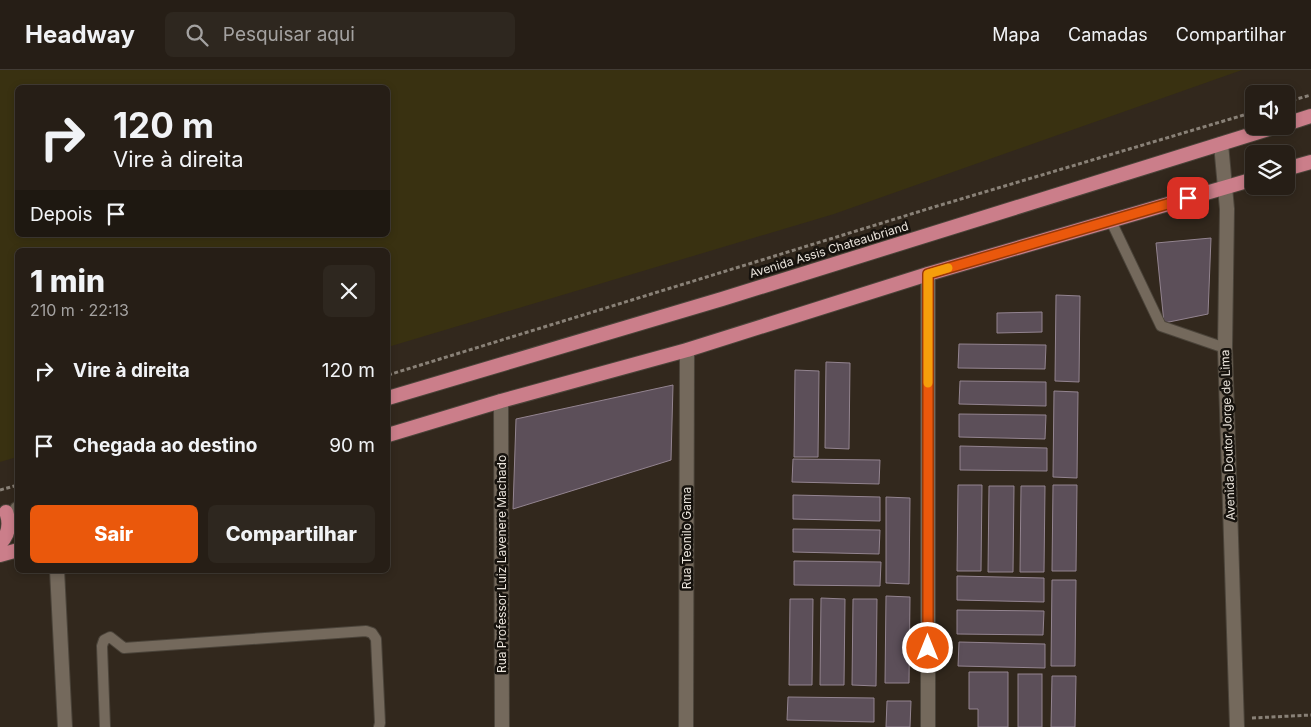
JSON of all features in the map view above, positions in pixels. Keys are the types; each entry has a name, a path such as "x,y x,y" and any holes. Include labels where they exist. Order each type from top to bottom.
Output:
{"highway":[{"path":"1295,121 1311,116"},
{"name":"Avenida Assis Chateaubriand","path":"390,397 722,300 1250,135"},
{"path":"1295,166 1311,162"},
{"path":"390,434 501,401 688,350 928,274 1245,182"},
{"path":"0,544 6,536 12,510"},
{"path":"0,555 15,551"}],"street":[{"name":"Avenida Doutor Jorge de Lima","path":"1221,144 1226,187 1224,348 1237,723"},
{"path":"928,274 928,727"},
{"name":"Rua Teonilo Gama","path":"686,727 688,350"},
{"name":"Rua Professor Luiz Lavenere Machado","path":"501,401 502,727"},
{"path":"57,573 65,727"}],"lane":[{"path":"1111,221 1161,326 1224,348"},
{"path":"102,727 102,646 104,640 110,637 124,648 366,631 372,633 376,639 379,727"}],"path":[{"path":"1295,99 1311,94"},
{"path":"390,374 934,207 1245,115"},
{"path":"0,490 15,486"},
{"path":"1237,723 1311,715"}],"sand":[{"path":"0,70 1242,70 834,214 390,346 390,248 15,248 15,458 0,462"}],"building":[{"path":"1211,238 1208,314 1164,323 1156,243"},
{"path":"1056,295 1080,296 1079,382 1055,381"},
{"path":"1042,312 1042,332 997,333 997,313"},
{"path":"959,344 1046,345 1045,369 958,368"},
{"path":"826,362 850,363 849,449 825,448"},
{"path":"795,370 819,371 818,457 794,457"},
{"path":"960,381 1046,382 1046,406 959,404"},
{"path":"673,385 671,460 513,509 516,419"},
{"path":"1054,391 1078,392 1077,478 1053,477"},
{"path":"959,414 1046,415 1045,439 959,437"},
{"path":"960,446 1047,448 1047,471 960,470"},
{"path":"793,459 880,460 879,484 792,482"},
{"path":"958,485 982,485 981,571 957,571"},
{"path":"1053,485 1077,485 1076,571 1052,571"},
{"path":"989,486 1014,486 1013,572 988,572"},
{"path":"1021,486 1045,486 1044,572 1020,572"},
{"path":"793,495 880,497 880,521 793,519"},
{"path":"886,497 910,498 909,584 886,583"},
{"path":"793,529 880,530 879,554 793,552"},
{"path":"794,561 881,562 880,586 794,585"},
{"path":"957,576 1044,578 1044,602 957,600"},
{"path":"1052,580 1076,580 1075,666 1051,666"},
{"path":"886,596 910,597 909,683 885,683"},
{"path":"821,598 845,599 844,685 820,685"},
{"path":"790,599 813,599 812,685 789,685"},
{"path":"853,599 877,599 876,686 852,685"},
{"path":"957,610 1044,611 1043,635 957,634"},
{"path":"959,642 1045,644 1045,668 958,666"},
{"path":"969,672 1008,672 1008,727 978,727 978,709 969,709"},
{"path":"1018,674 1042,674 1042,727 1018,727"},
{"path":"1052,676 1076,676 1075,727 1051,727"},
{"path":"788,697 874,698 874,722 787,720"},
{"path":"887,701 911,701 910,727 886,727"}],"slow traffic":[{"path":"928,383 928,274 948,268"}],"route":[{"path":"928,648 928,274 1188,198"}]}
